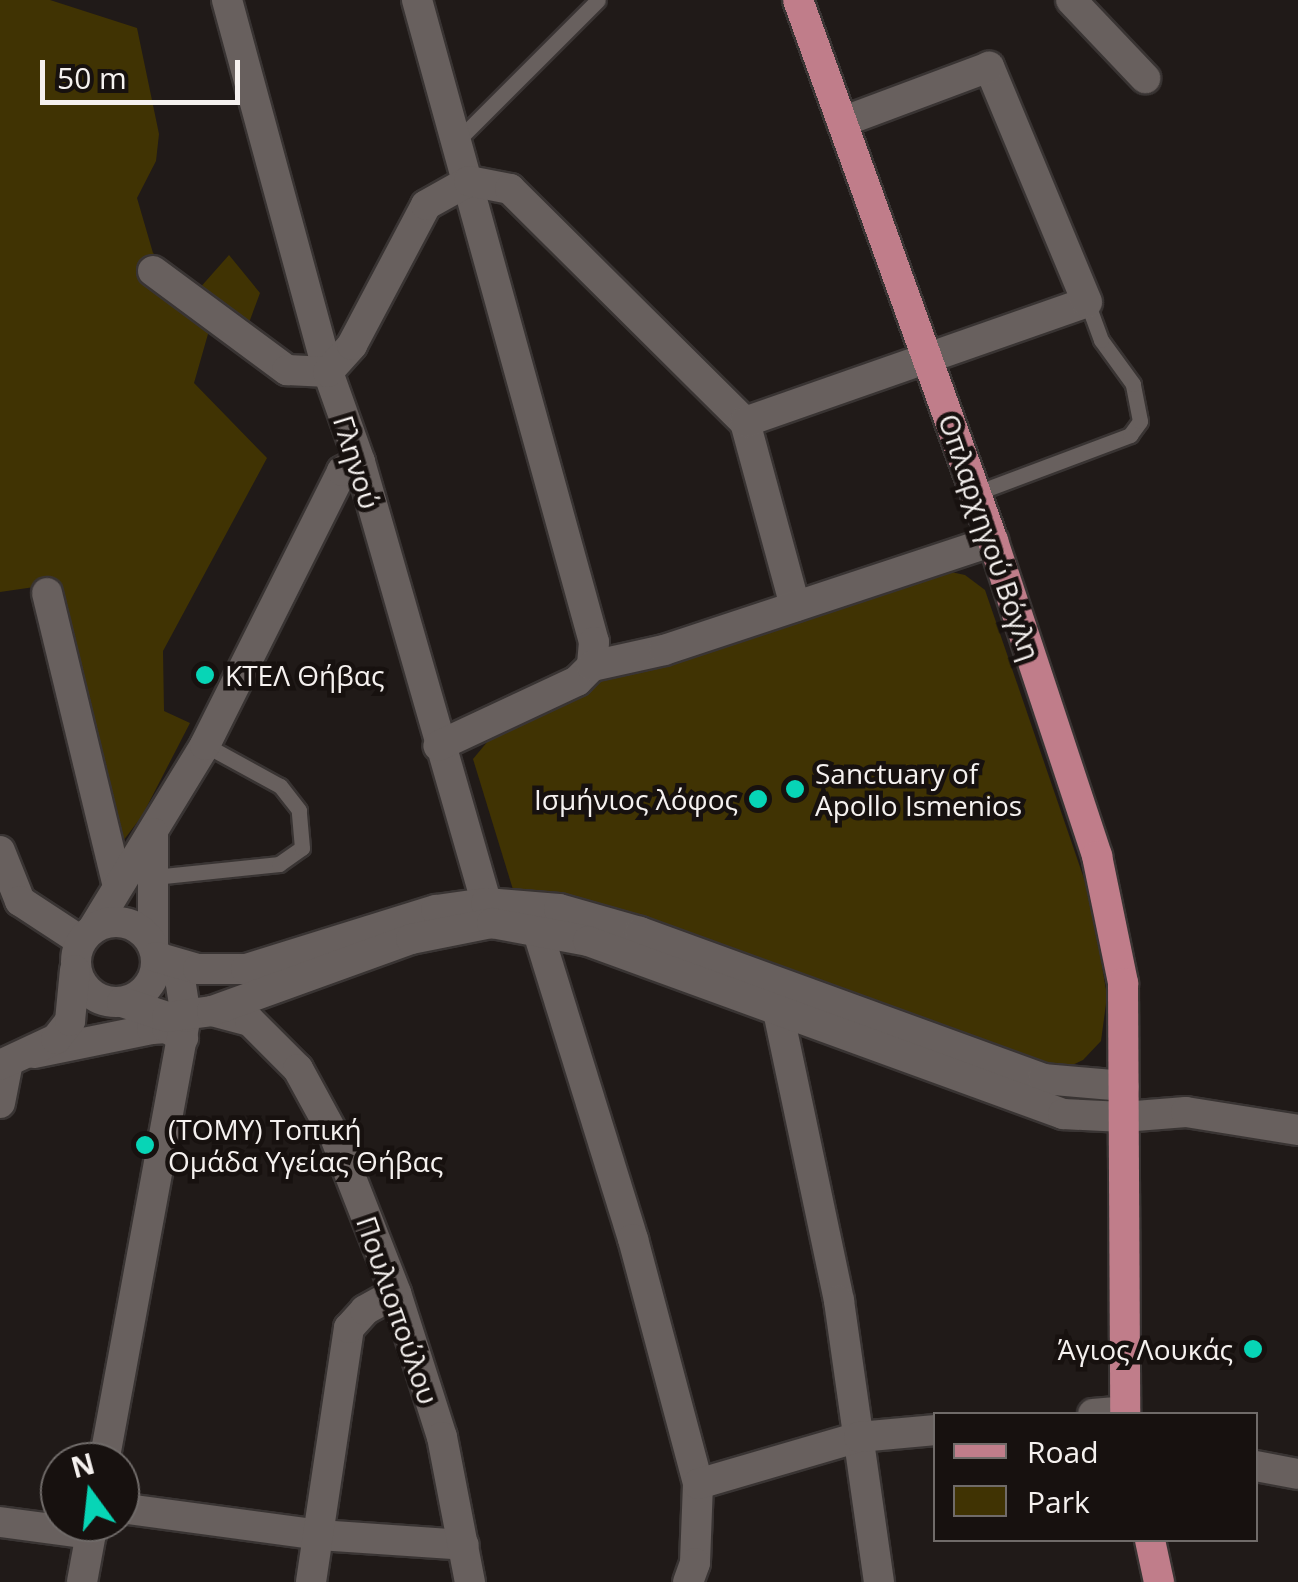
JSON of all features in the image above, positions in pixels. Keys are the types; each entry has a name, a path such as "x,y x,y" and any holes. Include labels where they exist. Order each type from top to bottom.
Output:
{"main road":[{"name":"Οπλαρχηγού Βόγλη","path":"798,0 994,540 1097,856 1123,983 1125,1412"},
{"path":"1150,1542 1159,1582"}],"street":[{"name":"Γληνού","path":"227,0 328,372 360,462 438,746 489,913"},
{"path":"417,0 588,605 592,666"},
{"path":"1071,0 1145,78"},
{"path":"745,422 926,354 1087,302 989,66 842,122"},
{"path":"153,272 287,370 328,372 352,345 410,225 426,205 469,181 510,189 745,422 794,606"},
{"path":"0,1103 14,1060 70,1021 83,945 205,744 342,471 360,462"},
{"path":"438,746 520,713 592,666 664,650 994,540"},
{"path":"46,593 118,886"},
{"path":"108,1442 194,1022 162,956 153,833"},
{"path":"0,852 10,902 83,945 97,998 122,1002 148,986 162,956"},
{"path":"83,945 127,923 162,956 246,969 436,910 599,919 765,998 1062,1114 1123,1117 1186,1112 1298,1130"},
{"path":"14,1060 194,1022 489,913 1043,1079 1124,1086"},
{"path":"536,928 633,1240 698,1484 695,1563 688,1582"},
{"path":"765,998 839,1301 880,1582"},
{"name":"Πουλιοπούλου","path":"122,1002 194,1022 265,1030 298,1069 335,1137 396,1292 442,1437 470,1582"},
{"path":"311,1582 349,1328 365,1310 396,1292"},
{"path":"698,1484 859,1437 933,1430"},
{"path":"1258,1466 1298,1474"},
{"path":"140,1511 318,1535 464,1545"},
{"path":"0,1522 40,1525"},
{"path":"82,1582 89,1542"}],"lane":[{"path":"458,141 598,0"},
{"path":"976,493 1130,435 1140,420 1133,384 1101,340 1087,302"},
{"path":"154,877 280,864 302,848 299,810 280,786 205,744"}],"green space":[{"path":"0,0 50,0 137,28 159,134 156,161 137,198 153,253 198,290 229,255 260,293 243,339 214,313 194,383 267,458 163,651 164,711 190,723 142,816 117,849 55,584 0,592"},
{"path":"937,569 965,575 985,590 1091,899 1107,996 1101,1041 1083,1060 1064,1069 1023,1066 515,896 473,759 488,741 598,682"}],"place":[{"name":"ΚΤΕΛ Θήβας","path":"205,675"},
{"name":"Sanctuary of Apollo Ismenios","path":"795,789"},
{"name":"Ισμήνιος λόφος","path":"758,799"},
{"name":"(ΤΟΜΥ) Τοπική Ομάδα Υγείας Θήβας","path":"145,1145"},
{"name":"Άγιος Λουκάς","path":"1253,1349"}]}
